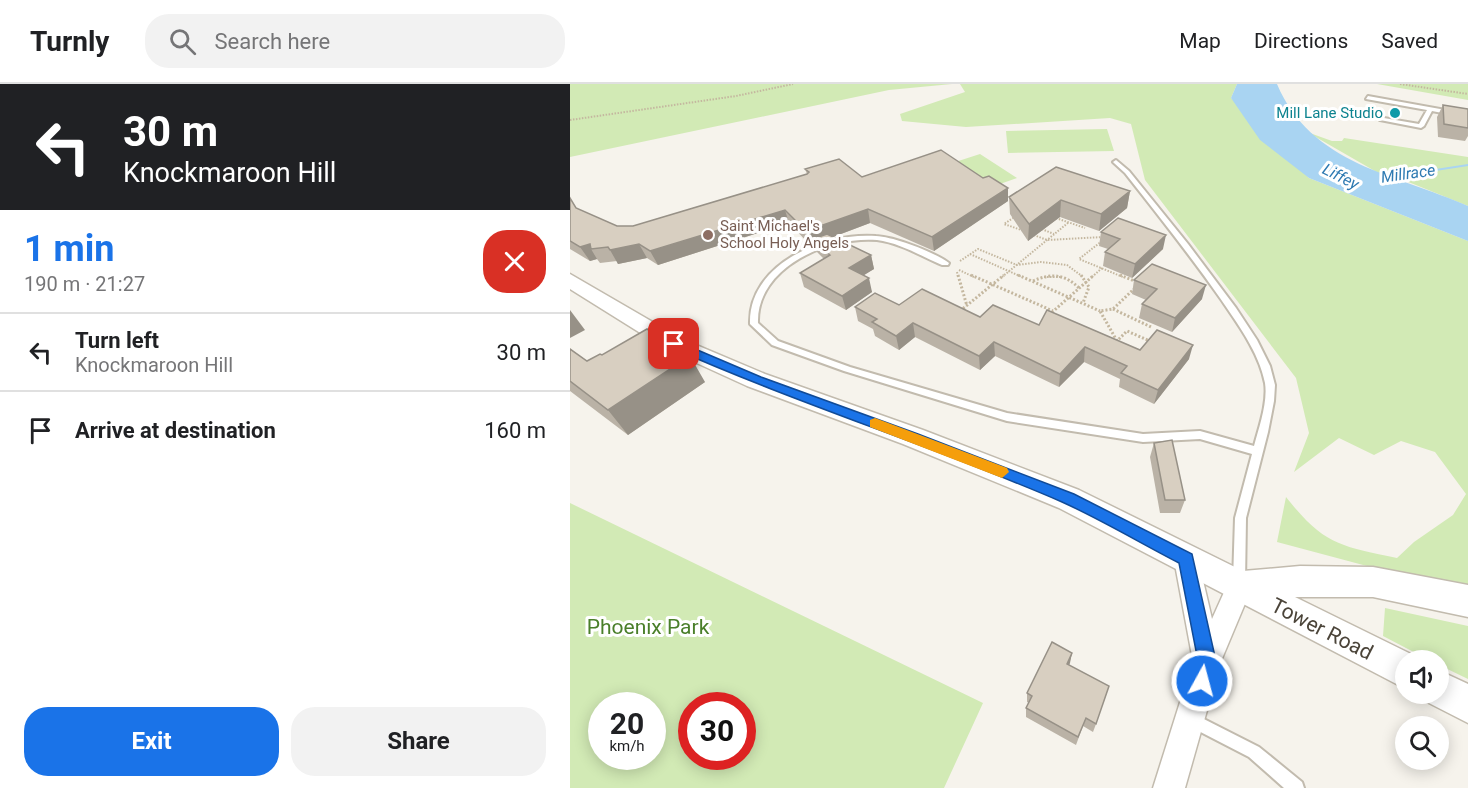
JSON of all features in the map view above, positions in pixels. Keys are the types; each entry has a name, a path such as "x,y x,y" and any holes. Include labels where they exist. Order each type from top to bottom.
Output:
{"street":[{"name":"Tower Road","path":"570,280 674,344 756,380 913,437 1069,499 1395,665"},
{"path":"1186,559 1207,661"},
{"path":"1169,788 1207,661 1239,587 1300,581 1373,582 1468,601"},
{"path":"1449,694 1468,704"}],"lane":[{"path":"1368,98 1468,116"},
{"path":"1380,118 1421,126 1430,109"},
{"path":"1116,162 1127,172 1239,318 1265,362 1270,384 1258,452 1242,512 1239,587"},
{"path":"945,263 896,242 853,237 829,245 783,267 767,283 755,306 754,324 775,343 847,369 1007,417 1143,438 1200,435 1258,452"},
{"path":"1191,720 1254,752 1296,788"}],"path":[{"path":"570,120 736,96 793,84"},
{"path":"1400,84 1468,94"},
{"path":"1061,210 1053,217 1086,228"},
{"path":"1018,214 1004,224 1047,240 1107,237 1079,259 1139,283 1113,309"},
{"path":"958,313 1069,222"},
{"path":"1037,227 1055,234"},
{"path":"945,263 952,266 978,249 1017,265 1041,262 1067,265 1086,282 1088,294 1083,303"},
{"path":"970,254 1100,311 1113,309 1152,327"},
{"path":"967,306 955,268 1053,311"},
{"path":"1045,318 1102,268"},
{"path":"1033,281 1044,275 1060,274 1072,279 1079,288"},
{"path":"1100,311 1117,341"},
{"path":"1109,349 1127,331 1159,345"}],"green space":[{"path":"570,84 952,84 889,90 570,157"},
{"path":"960,84 1237,84 1231,98 1309,178 1468,241 1468,593 1277,542 1286,497 1311,525 1334,541 1397,558 1414,542 1453,515 1466,494 1435,452 1401,441 1374,455 1339,438 1294,472 1309,433 1296,378 1145,180 1131,124 1110,118 966,127 902,121 900,114 965,92"},
{"path":"1377,84 1468,84 1468,100"},
{"path":"1107,129 1114,151 1008,153 1006,131"},
{"path":"1307,132 1332,141 1342,141 1344,138 1468,157 1468,206 1401,179 1380,174"},
{"path":"980,154 1017,178 983,190 946,165"},
{"name":"Phoenix Park","path":"570,503 983,703 944,788 570,788"},
{"path":"1385,608 1468,626 1468,679 1449,670 1449,650 1410,650 1383,636"}],"water":[{"name":"Liffey","path":"1237,84 1277,84 1292,111 1311,133 1333,150 1385,175 1468,206 1468,241 1309,178 1260,140 1231,98"}],"building":[{"path":"1443,105 1468,109 1468,128 1444,124"},
{"path":"941,150 983,178 989,176 1008,188 932,237 868,209 806,231 785,210 650,251 639,244 610,250 608,247 591,249 590,244 580,247 570,241 570,198 576,208 617,226 633,226 807,174 809,172 805,169 839,159 862,177"},
{"path":"1056,167 1130,191 1101,214 1061,200 1029,224 1009,197"},
{"path":"1118,218 1166,235 1135,264 1105,252 1120,239 1101,232"},
{"path":"827,234 871,255 849,268 869,278 842,296 800,273 830,255 813,239"},
{"path":"1152,264 1206,285 1175,318 1142,304 1157,289 1134,280"},
{"path":"922,289 980,317 993,305 1039,325 1047,310 1140,350 1157,330 1193,345 1158,390 1121,373 1127,366 1085,347 1060,374 994,342 979,356 913,323 896,336 872,322 877,319 855,307 875,293 899,305"},
{"path":"647,329 690,356 608,410 570,381 570,349 587,361"},
{"path":"1172,440 1185,500 1165,500 1154,443"},
{"path":"1052,642 1072,653 1067,664 1109,686 1096,724 1086,718 1078,737 1026,708 1032,696 1027,693"}],"waterway":[{"name":"Millrace","path":"1384,178 1468,165"}],"slow traffic":[{"path":"875,423 1002,472"}],"place":[{"name":"Mill Lane Studio","path":"1395,113"},
{"name":"Saint Michael's School Holy Angels","path":"708,235"}],"route":[{"path":"674,344 756,380 913,437 1069,499 1186,559 1207,661 1202,681"}]}
